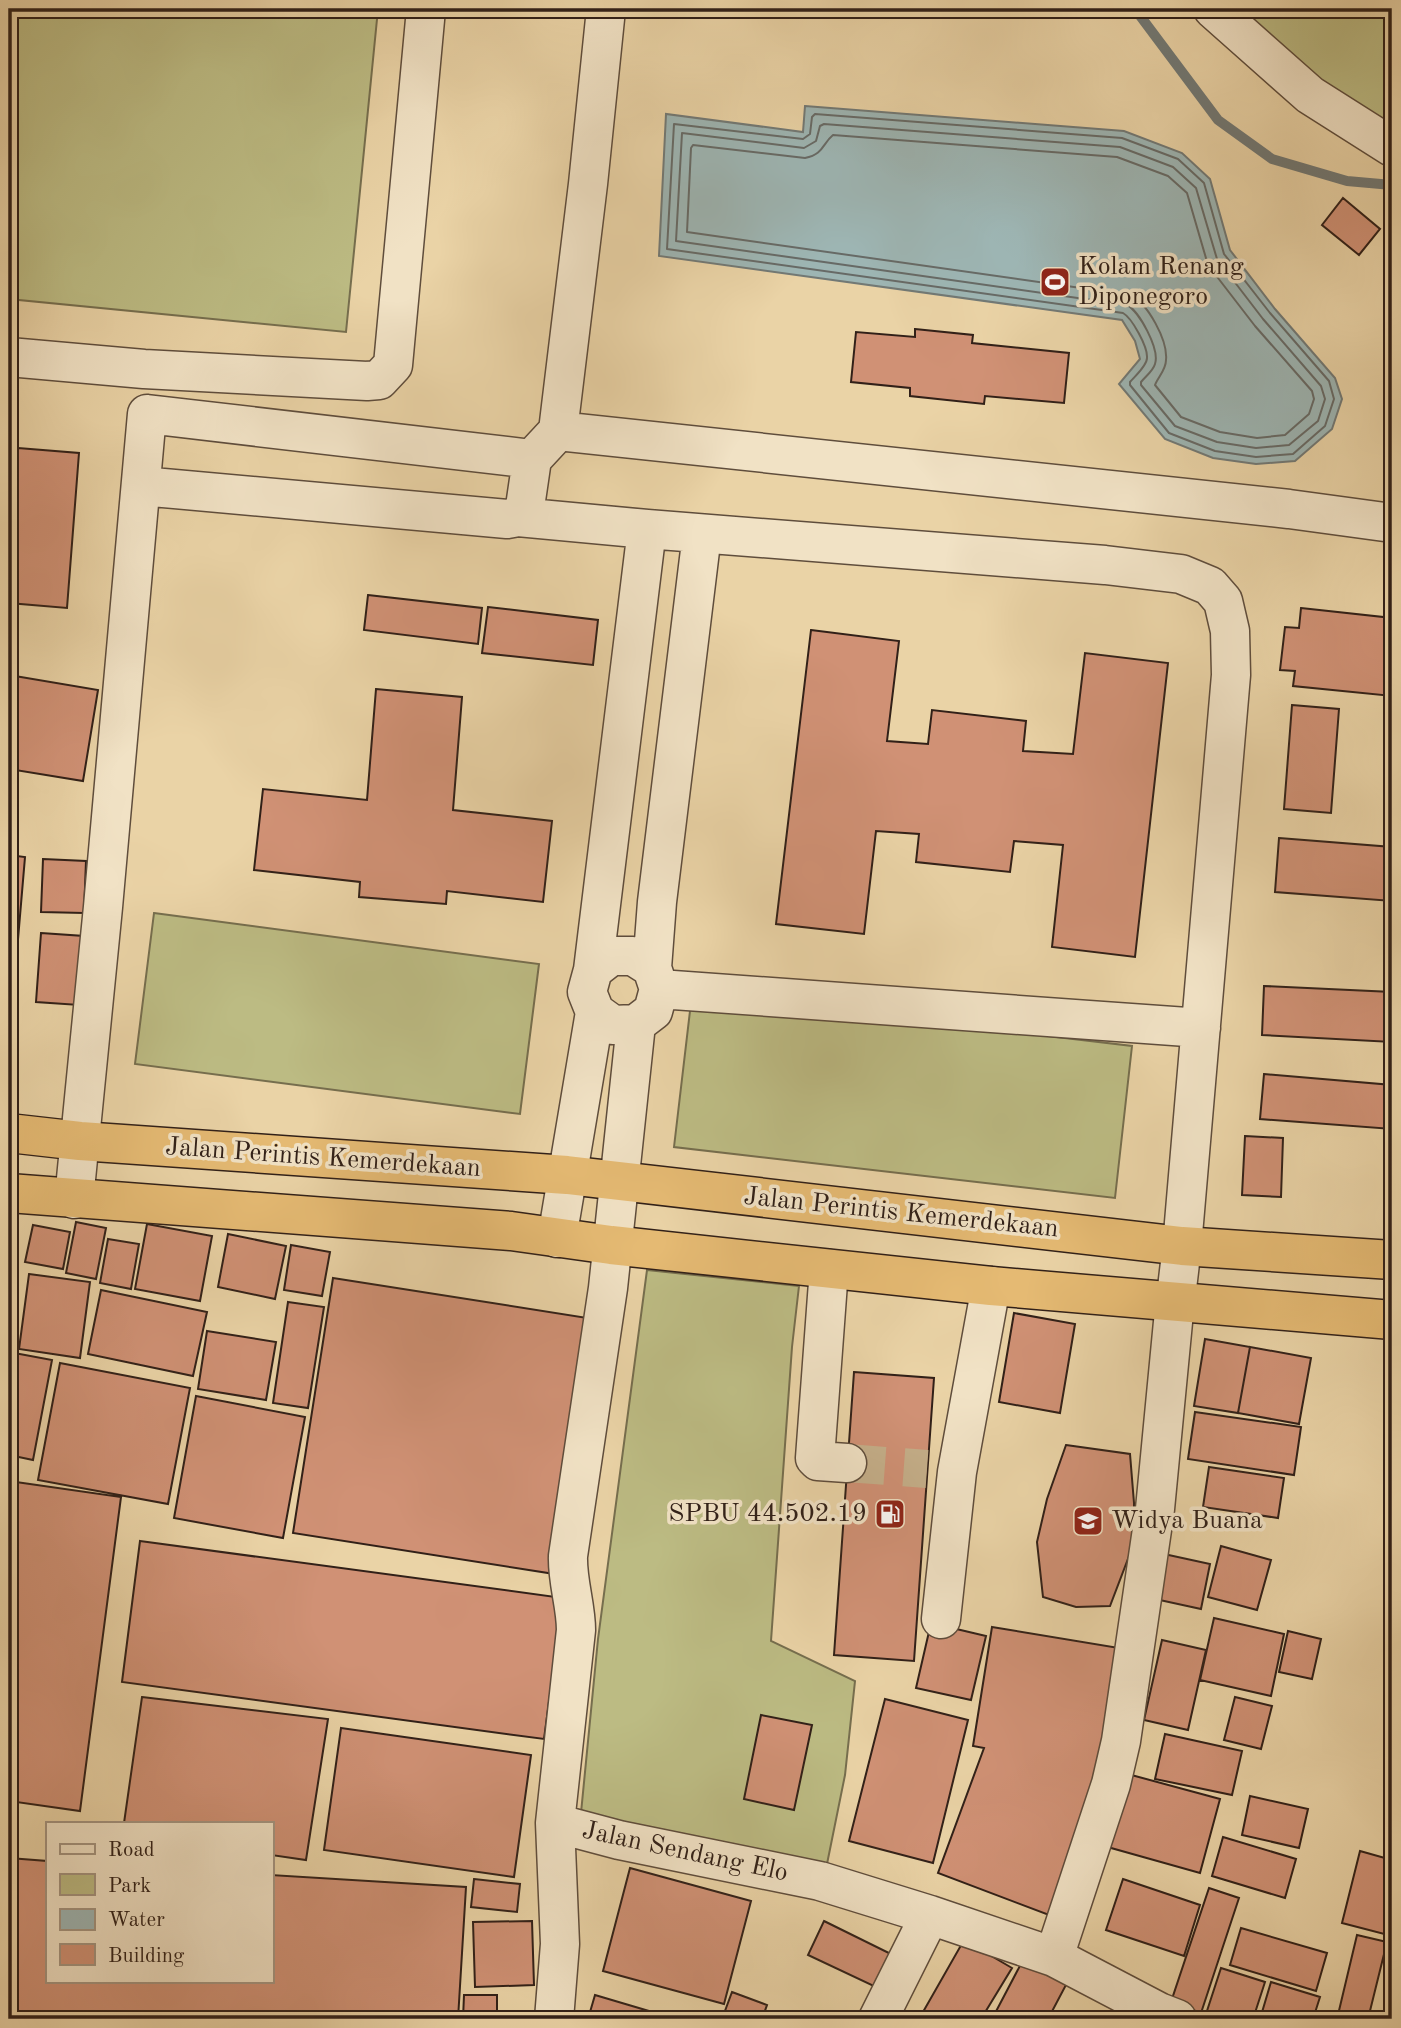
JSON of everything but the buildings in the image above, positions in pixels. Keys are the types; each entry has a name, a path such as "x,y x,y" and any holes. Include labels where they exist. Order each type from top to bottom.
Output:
{"highway":[{"name":"Jalan Perintis Kemerdekaan","path":"9,1133 80,1141 567,1175 1182,1245 1392,1260"},
{"path":"9,1193 511,1231 611,1245 990,1286 1392,1320"}],"street":[{"path":"9,357 144,369 379,380 393,365 426,9"},
{"path":"518,517 525,507 532,459 558,431 606,9"},
{"path":"1213,9 1310,95 1392,147"},
{"path":"74,1199 141,486 147,414 144,369"},
{"path":"147,414 532,459"},
{"path":"558,431 1289,509 1392,523"},
{"path":"141,486 507,519 518,517 1105,565 1181,574 1210,586 1223,601 1230,631 1231,675 1182,1245 1155,1509 1121,1741 1111,1784 1054,1957"},
{"path":"557,1238 595,1012 587,992 593,970 647,529"},
{"path":"595,1012 613,1025 636,1024 653,1011 657,902 702,534"},
{"path":"593,970 611,956 633,956 655,979 1201,1028"},
{"path":"611,1245 636,1024"},
{"name":"Jalan Sendang Elo","path":"611,1245 608,1288 568,1556 567,1572 576,1616 576,1630 555,1823 619,1840 820,1881 930,1915 1054,1957 1177,2019"},
{"path":"829,1269 815,1458 818,1461 847,1463"},
{"path":"941,1619 942,1470 990,1286"},
{"path":"554,2019 560,1944 555,1823"},
{"path":"878,2019 930,1915"}],"green space":[{"path":"9,9 378,9 346,332 9,299"},
{"path":"1243,9 1392,9 1392,108 1382,122 1279,58"},
{"path":"154,913 539,964 520,1114 135,1064"},
{"path":"692,994 1132,1046 1115,1198 674,1147"},
{"path":"647,1270 799,1286 792,1347 771,1641 855,1681 845,1775 827,1864 581,1813 598,1639"}],"water":[{"name":"Kolam Renang Diponegoro","path":"805,106 1124,131 1182,153 1210,179 1230,250 1275,309 1335,378 1342,399 1332,429 1295,461 1256,464 1213,458 1165,439 1119,384 1140,359 1135,341 1122,320 659,256 666,114 803,132"}],"waterway":[{"path":"1135,9 1218,120 1272,159 1347,181 1392,185"}],"tunnel":[{"path":"847,1463 927,1469"}],"place":[{"name":"Kolam Renang Diponegoro","path":"1055,282"},
{"name":"SPBU 44.502.19","path":"890,1514"},
{"name":"Widya Buana","path":"1088,1521"}]}
